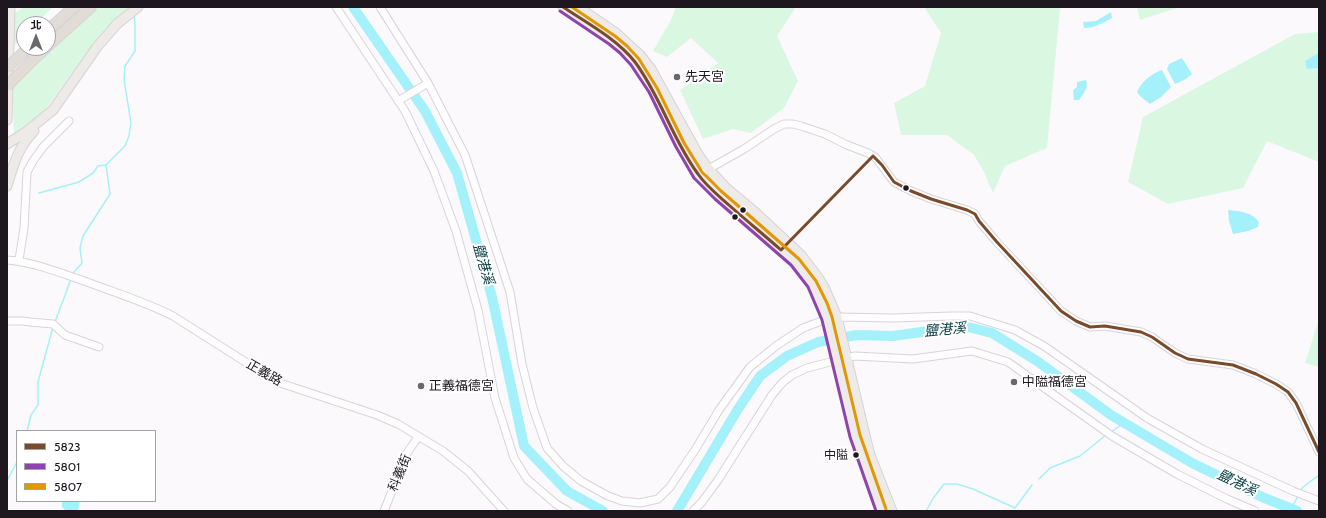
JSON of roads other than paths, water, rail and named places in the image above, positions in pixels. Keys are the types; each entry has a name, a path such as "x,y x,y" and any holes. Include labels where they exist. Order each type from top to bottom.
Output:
{"highway":[{"path":"56,23 74,7"},
{"path":"56,39 91,7"},
{"path":"7,68 20,56"},
{"path":"7,86 37,56"}],"main road":[{"path":"7,120 9,11 18,7"},
{"path":"563,7 612,40 635,62 654,90 680,145 698,175 718,195 795,262 812,284 827,319 857,444 881,511"},
{"path":"578,7 616,33 640,55 651,69 699,156 708,168 725,187 756,213 801,255 824,287 837,317 870,455 892,511"},
{"path":"7,186 14,161 24,142 51,112 97,47 117,24 135,10"},
{"path":"7,144 26,132 51,112"}],"street":[{"path":"336,7 405,111 434,171 456,231 478,310 495,398 514,458 527,478 556,504 568,511"},
{"path":"380,7 428,83 464,155 510,292 522,364 533,408 547,448 563,466 581,481 608,496 622,501 640,503 658,499 670,486 695,450 719,410 750,367 776,346 803,328 837,317 893,318 970,316 1015,330 1044,346 1154,422 1202,449 1293,491 1319,501"},
{"path":"398,101 428,83"},
{"path":"19,260 24,228 27,172 43,147 70,121"},
{"path":"698,175 784,124 793,124 808,128 868,153 875,157 894,182 918,194 975,214 979,222 1061,311 1076,321 1090,327 1105,326 1141,332 1152,337 1175,353 1188,359 1233,365 1276,384 1288,392 1296,403 1319,452"},
{"name":"正義路","path":"7,260 19,260 64,274 158,309 173,316 276,382 377,415 398,424 443,451 468,470 504,511"},
{"path":"7,320 23,320 54,325 66,335 99,347"},
{"path":"693,511 702,502 718,480 768,400 782,383 792,375 807,368 856,356 913,359 972,351 1008,362 1112,436 1177,474 1227,500 1256,511"},
{"name":"科義街","path":"384,511 408,453 418,437"}],"water":[{"path":"1111,12 1112,18 1095,26 1084,28 1083,22 1096,21"},
{"path":"1319,53 1319,68 1307,69 1305,61"},
{"path":"1182,58 1192,74 1186,79 1175,84 1167,69 1169,64"},
{"path":"1162,70 1171,87 1161,97 1150,104 1137,92 1147,78"},
{"path":"1086,80 1087,86 1084,93 1079,100 1074,100 1073,90 1077,87 1077,82"},
{"path":"1228,210 1253,216 1259,222 1258,227 1233,234 1229,221"},
{"path":"62,502 80,502 78,511 66,511 62,507"}],"waterway":[{"name":"鹽港溪","path":"353,7 425,111 457,173 492,297 524,446 567,491 603,511"},
{"path":"73,275 82,263 80,248 83,236 110,194 106,165 125,146 129,136 131,123 124,80 125,66 135,51 134,14"},
{"path":"39,193 79,182 93,173 98,166 106,165"},
{"path":"55,322 71,279"},
{"name":"鹽港溪","path":"677,511 738,409 760,376 787,356 818,342 857,335 893,336 964,326 992,333 1037,361 1111,415 1192,463 1262,497 1297,511"},
{"path":"27,430 31,415 38,405 38,382 53,327"},
{"path":"1111,432 1124,423"},
{"path":"1039,479 1050,468 1080,456 1106,435"},
{"path":"7,481 16,464"},
{"path":"1301,490 1319,475"},
{"path":"926,511 944,484 957,484 973,489 1015,508 1032,485"},
{"path":"1291,509 1298,496"}],"place":[{"name":"先天宮","path":"677,77"},
{"name":"中隘福德宮","path":"1014,382"},
{"name":"正義福德宮","path":"421,386"},
{"name":"中隘","path":"856,455"}]}
